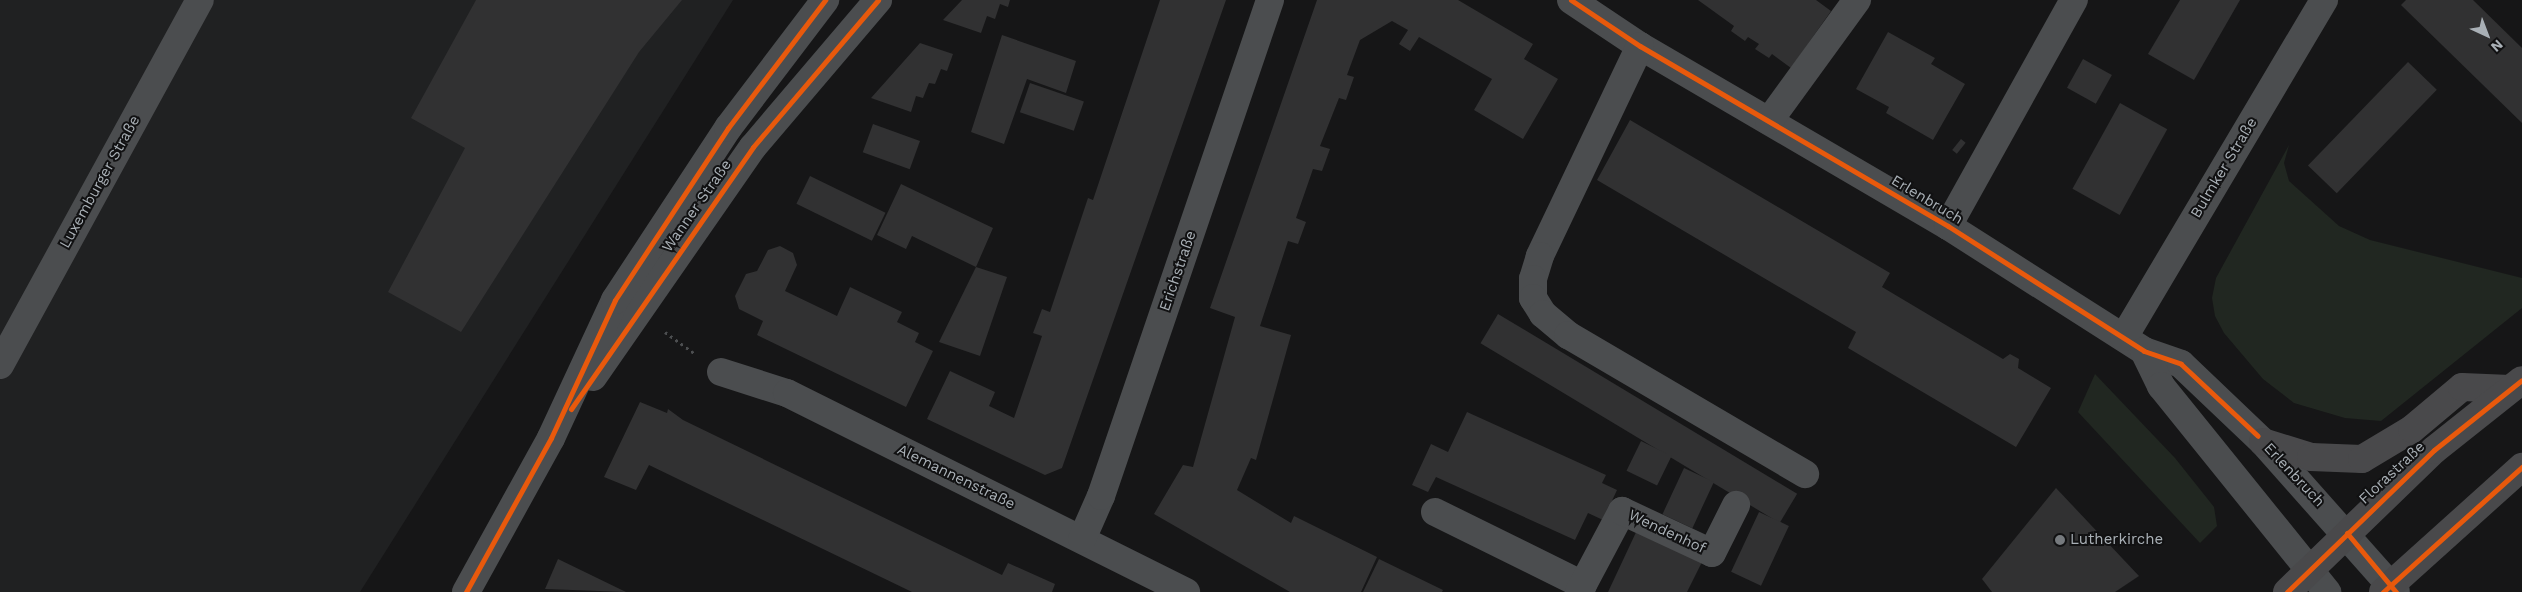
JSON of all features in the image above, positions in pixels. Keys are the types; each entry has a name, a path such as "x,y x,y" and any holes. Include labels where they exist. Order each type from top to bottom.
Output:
{"main road":[{"path":"2263,442 2311,457 2362,458 2412,429 2462,387 2516,385"},
{"name":"Florastraße","path":"2287,592 2309,567 2434,450 2516,385"},
{"path":"2390,590 2522,467"}],"street":[{"name":"Luxemburger Straße","path":"0,365 200,0"},
{"name":"Wanner Straße","path":"466,592 551,438 615,300 728,128 825,0"},
{"name":"Wanner Straße","path":"551,438 753,147 878,0"},
{"name":"Erichstraße","path":"1082,539 1101,496 1270,0"},
{"name":"Erlenbruch","path":"1571,0 1640,46 1948,226 2134,344 2181,364 2263,442 2347,533 2390,590"},
{"path":"1769,121 1857,0"},
{"name":"Erlenbruch","path":"1948,226 2074,0"},
{"name":"Bulmker Straße","path":"2134,344 2324,0"},
{"path":"1640,46 1540,256 1533,279 1533,298 1543,314 1568,335 1805,474"},
{"path":"2134,344 2161,386 2309,567 2327,592"},
{"name":"Alemannenstraße","path":"721,372 787,393 1186,592"},
{"name":"Wendenhof","path":"1435,512 1581,588 1622,511 1712,553 1736,505"}],"path":[{"path":"638,314 721,372"}],"shaded area":[{"path":"0,0 733,0 360,592 0,592"},
{"path":"2289,145 2284,163 2289,181 2339,226 2370,240 2522,278 2522,308 2381,421 2345,418 2294,403 2263,379 2224,333 2215,316 2212,298 2216,278"},
{"path":"2095,374 2175,458 2214,507 2217,526 2200,543 2078,412"}],"building":[{"path":"476,0 682,0 639,52 461,332 388,292 465,148 411,118"},
{"path":"962,0 1010,0 1008,7 1000,4 995,19 987,16 981,33 943,20"},
{"path":"1160,0 1226,0 1062,468 1045,475 927,419 950,371 995,392 989,406 1014,418 1042,336 1033,333 1042,309 1050,312 1088,198 1093,200"},
{"path":"1317,0 1458,0 1533,44 1524,59 1558,79 1523,139 1474,110 1492,79 1419,37 1410,51 1399,44 1408,30 1392,21 1360,40 1347,75 1354,77 1346,100 1339,98 1320,146 1330,149 1322,171 1313,169 1296,218 1306,222 1298,244 1288,241 1260,326 1291,335 1256,460 1251,458 1237,490 1291,523 1294,516 1377,557 1361,592 1290,592 1154,514 1183,465 1193,467 1235,317 1210,308"},
{"path":"1698,0 1816,0 1831,11 1791,68 1772,54 1769,58 1755,49 1759,44 1748,37 1745,41 1731,31 1734,26"},
{"path":"2180,0 2240,0 2194,80 2148,54"},
{"path":"2406,0 2473,0 2522,48 2522,123 2401,5"},
{"path":"1888,32 1935,58 1931,64 1965,84 1933,140 1886,113 1889,107 1856,89"},
{"path":"1002,35 1076,61 1066,93 1027,79 1004,144 971,132"},
{"path":"920,43 953,54 947,71 941,69 935,84 929,83 923,98 916,96 911,112 871,98"},
{"path":"2083,59 2112,75 2096,104 2067,88"},
{"path":"2408,62 2437,90 2337,193 2308,166"},
{"path":"1030,83 1084,102 1074,131 1020,112"},
{"path":"2120,103 2167,129 2120,215 2072,189"},
{"path":"1630,120 1890,273 1882,287 2003,359 2010,354 2019,359 2018,368 2051,388 2016,447 1848,348 1856,332 1597,180"},
{"path":"873,124 920,141 910,169 863,152"},
{"path":"1961,139 1966,143 1957,154 1952,150"},
{"path":"810,176 885,213 872,241 796,204"},
{"path":"901,184 993,228 976,267 912,236 906,249 877,235"},
{"path":"780,246 793,253 797,265 785,291 837,316 850,287 902,312 897,322 919,333 915,342 933,351 906,407 757,335 763,321 739,309 735,296 746,274 757,271 768,250"},
{"path":"976,267 1007,277 980,356 939,342"},
{"path":"1498,314 1797,494 1780,523 1480,343"},
{"path":"640,402 667,413 668,409 683,420 1002,575 1008,563 1055,584 1052,592 912,592 649,465 636,490 604,477"},
{"path":"1467,412 1606,475 1602,483 1617,490 1603,520 1588,513 1575,540 1436,477 1428,492 1412,485 1431,444 1448,452"},
{"path":"1641,441 1672,456 1657,486 1627,471"},
{"path":"1684,468 1714,482 1692,528 1662,514"},
{"name":"Lutherkirche","path":"2056,488 2139,576 2115,592 1992,592 1982,579"},
{"path":"1759,512 1789,526 1761,586 1731,572"},
{"path":"1638,528 1703,560 1687,592 1608,592"},
{"path":"558,559 626,592 545,589"},
{"path":"1379,559 1443,590 1442,592 1363,592"}],"cycle path":[{"path":"466,592 551,438 615,300 728,128 825,0"},
{"path":"571,409 753,147 878,0"},
{"path":"1571,0 1640,46 1948,226 2144,351 2181,364 2258,436"},
{"path":"2287,592 2434,450 2522,380"},
{"path":"2383,592 2522,467"},
{"path":"2347,533 2396,592"}],"place":[{"name":"Lutherkirche","path":"2060,540"}]}
